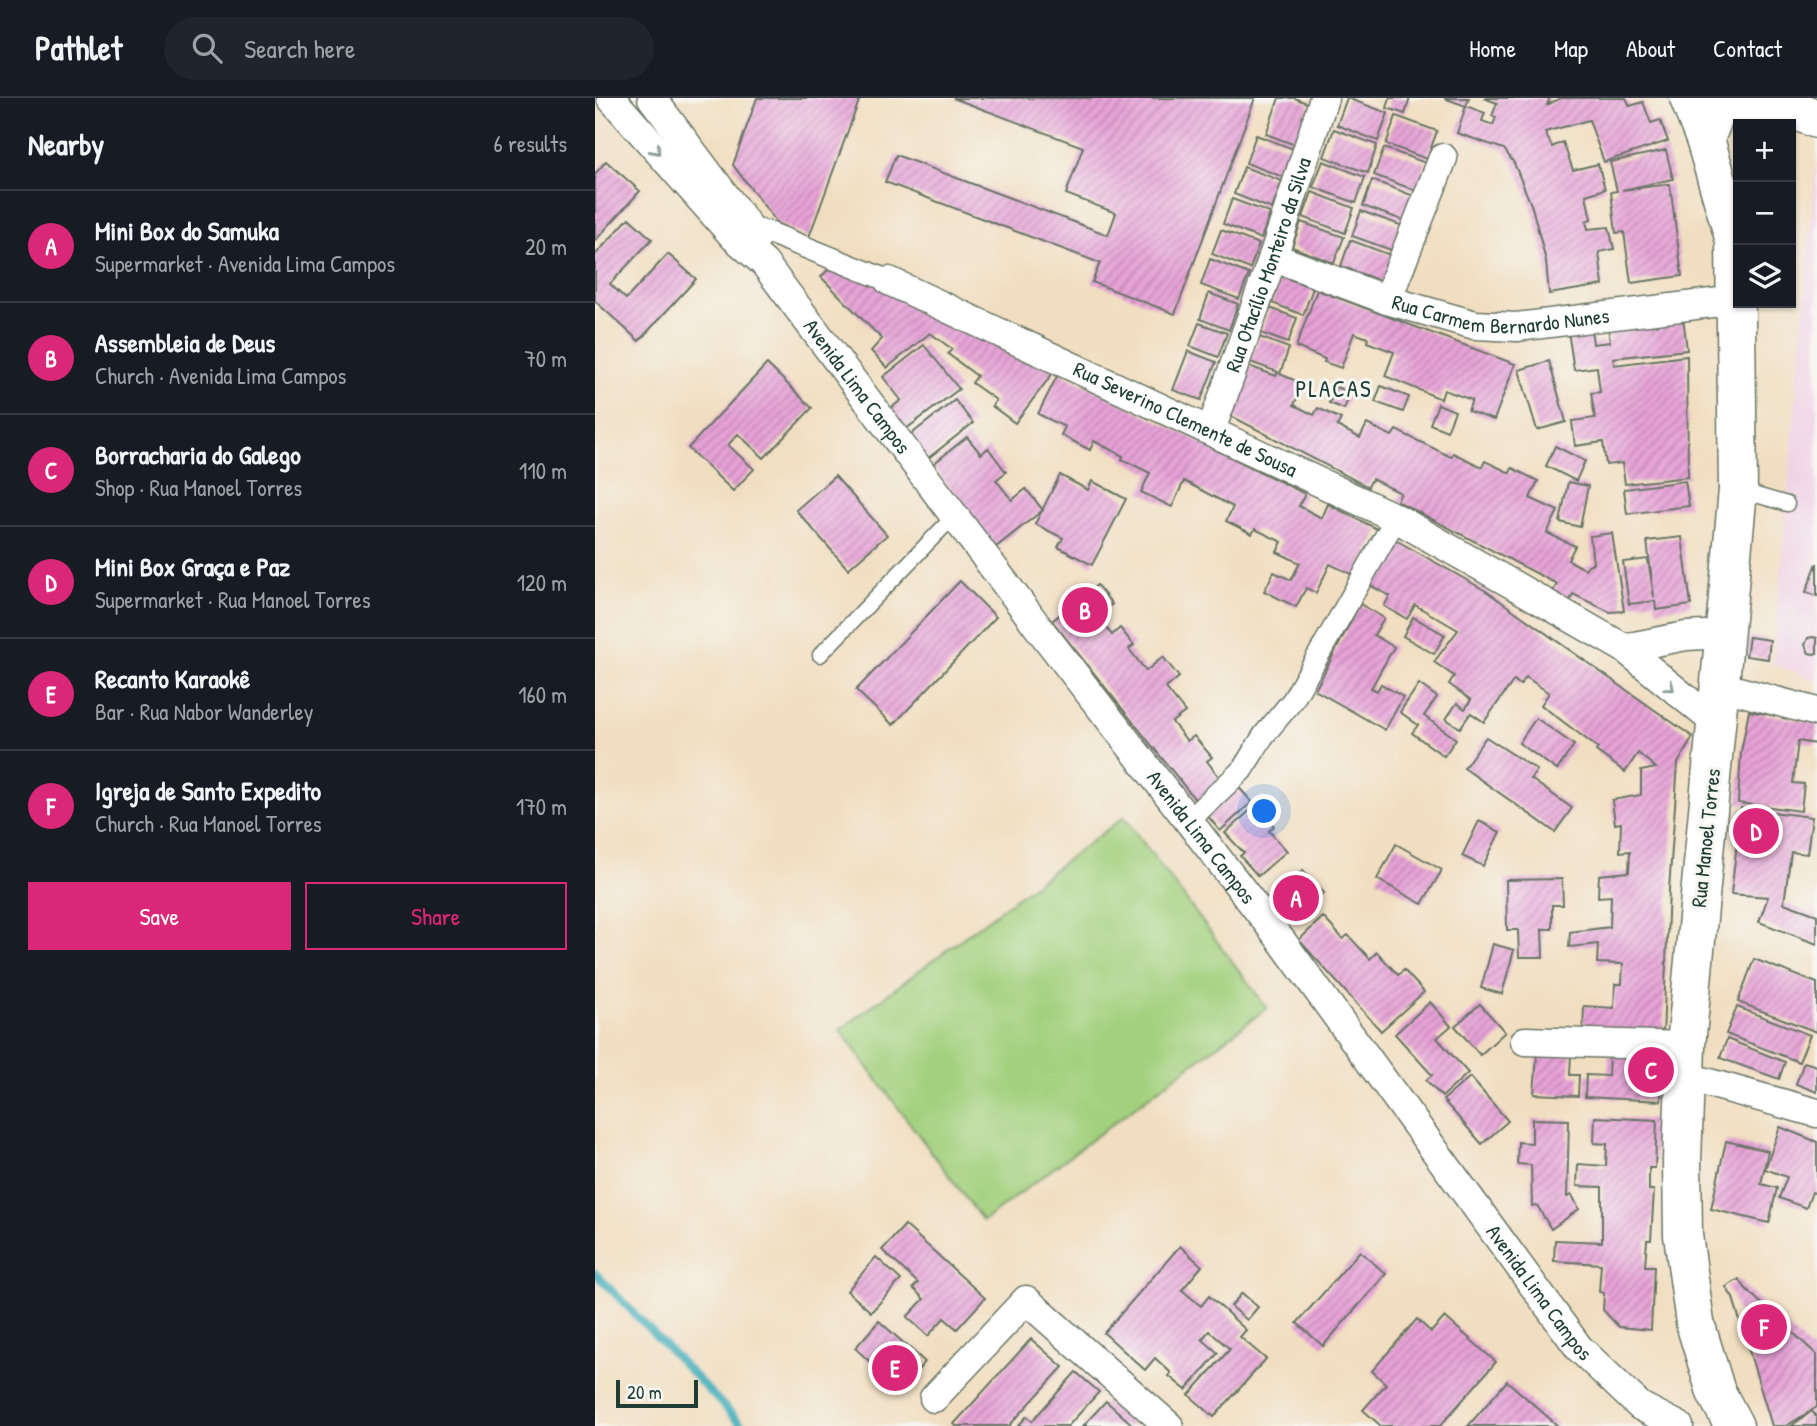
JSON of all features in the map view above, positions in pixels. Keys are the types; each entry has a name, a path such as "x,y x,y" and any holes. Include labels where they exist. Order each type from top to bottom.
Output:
{"main road":[{"name":"Rua Manoel Torres","path":"1689,98 1733,225"},
{"path":"1705,139 1715,114 1728,98"},
{"path":"1743,98 1752,119"},
{"path":"1763,98 1817,119"},
{"path":"1796,139 1817,128"},
{"name":"Rua Manoel Torres","path":"1734,1426 1716,1392 1695,1323 1683,1235 1685,1061 1738,490 1736,308"}],"street":[{"name":"Avenida Lima Campos","path":"611,98 743,233"},
{"name":"Avenida Lima Campos","path":"652,98 764,263 954,516 1189,820 1392,1091 1579,1348 1640,1406 1679,1426"},
{"name":"Rua Otacílio Monteiro da Silva","path":"1211,430 1273,257 1324,98"},
{"path":"1387,300 1443,158"},
{"name":"Rua Severino Clemente de Sousa","path":"743,233 782,237 889,281 1396,518 1624,648 1717,724"},
{"name":"Rua Carmem Bernardo Nunes","path":"1273,257 1387,300 1475,325 1517,327 1733,300"},
{"path":"1189,820 1242,770 1264,735 1293,700 1396,518"},
{"path":"1624,648 1686,636 1725,634"},
{"path":"1720,686 1817,712"},
{"path":"1525,1041 1685,1061 1817,1113"},
{"path":"934,1398 1026,1300 1169,1426"}],"lane":[{"path":"1738,490 1787,504"},
{"path":"820,655 954,516"}],"shaded area":[{"path":"1817,166 1817,680 1773,664"}],"green space":[{"path":"1124,817 1267,1008 983,1221 840,1030"}],"building":[{"path":"757,98 860,98 809,237 778,224 733,165"},
{"path":"953,98 1255,98 1175,314 1092,282 1100,263 885,182 896,155 1108,235 1116,213 1066,194 1083,147"},
{"path":"1279,98 1294,98 1310,104 1295,145 1266,134"},
{"path":"1347,98 1388,113 1378,141 1337,125"},
{"path":"1390,98 1410,98 1405,114 1387,108"},
{"path":"1444,98 1469,98 1466,106"},
{"path":"1484,98 1550,98 1547,105 1561,98 1626,98 1630,106 1643,102 1651,123 1660,120 1668,141 1604,162 1589,120 1545,132 1552,147 1563,142 1573,170 1598,164 1605,189 1586,195 1591,219 1586,221 1588,229 1609,227 1614,249 1599,252 1603,285 1549,294 1546,261 1532,207 1514,163 1504,149 1457,133 1466,106 1485,113 1482,121 1493,125 1496,117 1492,116 1497,103"},
{"path":"1396,116 1437,131 1427,159 1386,144"},
{"path":"1334,129 1377,145 1368,173 1324,157"},
{"path":"1256,135 1294,149 1283,177 1246,163"},
{"path":"1384,148 1426,163 1417,191 1374,175"},
{"path":"1666,150 1673,179 1622,190 1670,184 1682,276 1631,283 1624,232 1616,233 1611,192 1617,191 1610,162"},
{"path":"606,161 640,191 595,241 595,174"},
{"path":"1323,161 1365,177 1356,203 1313,187"},
{"path":"1244,167 1282,181 1272,209 1234,194"},
{"path":"1372,180 1414,196 1405,221 1363,206"},
{"path":"1312,192 1354,208 1345,233 1303,217"},
{"path":"1232,199 1270,213 1261,239 1223,224"},
{"path":"1361,211 1403,226 1394,251 1352,236"},
{"path":"629,218 652,239 610,284 626,299 668,254 696,279 639,341 595,301 595,255"},
{"path":"1301,222 1344,237 1334,263 1292,247"},
{"path":"1221,230 1259,244 1250,269 1212,254"},
{"path":"1350,240 1393,256 1383,282 1341,266"},
{"path":"1210,259 1249,274 1239,299 1201,285"},
{"path":"834,263 1055,370 1015,423 992,406 996,400 972,383 977,376 948,354 952,349 930,333 887,368 871,351 882,339 821,277"},
{"path":"1281,276 1313,288 1303,315 1272,303"},
{"path":"1317,290 1515,364 1494,420 1468,411 1472,400 1444,390 1441,399 1385,376 1394,352 1367,342 1368,338 1354,333 1341,368 1296,347"},
{"path":"1209,293 1238,304 1229,330 1200,319"},
{"path":"1270,308 1297,318 1288,343 1261,333"},
{"path":"1683,316 1687,350 1613,358 1614,365 1687,356 1688,477 1625,484 1622,463 1606,465 1603,442 1575,446 1572,421 1595,418 1591,393 1600,392 1597,367 1574,370 1568,331 1591,328 1593,344 1610,342 1608,326"},
{"path":"1199,323 1227,333 1218,357 1190,346"},
{"path":"1259,337 1289,348 1280,374 1303,384 1294,405 1314,415 1318,408 1341,419 1337,426 1360,438 1367,424 1392,436 1396,430 1451,457 1453,453 1482,467 1485,461 1510,473 1512,468 1538,481 1530,498 1558,511 1547,533 1575,546 1568,560 1585,569 1593,563 1590,536 1612,533 1624,611 1610,612 1573,594 1569,603 1551,595 1557,584 1397,501 1401,493 1372,479 1368,487 1231,416 1249,366 1276,376 1278,372 1250,362"},
{"path":"924,345 959,389 906,429 890,409 901,400 883,377"},
{"path":"1188,351 1216,362 1201,400 1173,390"},
{"path":"1549,361 1566,422 1537,430 1519,370"},
{"path":"767,364 812,408 764,458 738,434 728,445 754,469 733,491 688,448"},
{"path":"1059,372 1305,494 1299,506 1322,518 1328,504 1379,530 1357,577 1330,564 1316,593 1306,588 1296,607 1264,591 1274,572 1291,580 1300,563 1277,552 1282,542 1255,529 1252,534 1226,521 1233,507 1184,481 1172,507 1141,492 1150,473 1094,441 1090,450 1061,435 1065,427 1038,414"},
{"path":"1381,386 1409,397 1403,412 1375,402"},
{"path":"1336,387 1351,393 1344,409 1329,403"},
{"path":"955,400 973,423 927,459 909,436"},
{"path":"1438,404 1455,411 1447,431 1430,424"},
{"path":"967,437 981,454 988,448 1006,472 996,480 1012,500 1026,489 1043,510 996,547 932,465"},
{"path":"1555,446 1585,461 1576,481 1546,466"},
{"path":"1060,475 1088,490 1092,481 1126,499 1092,565 1058,547 1063,538 1035,524"},
{"path":"835,476 887,535 848,569 796,510"},
{"path":"1685,481 1689,506 1627,514 1624,489"},
{"path":"1568,482 1588,486 1580,527 1560,522"},
{"path":"1682,537 1691,605 1656,610 1655,601 1629,604 1623,562 1648,559 1654,597 1647,541"},
{"path":"1394,539 1486,591 1693,737 1678,763 1663,1036 1583,1033 1584,1006 1614,1008 1615,984 1622,984 1623,964 1597,963 1598,944 1569,947 1570,932 1610,927 1611,896 1598,897 1599,875 1629,872 1630,851 1620,852 1621,823 1615,824 1612,800 1641,795 1641,771 1656,768 1638,753 1625,772 1541,705 1549,693 1526,677 1520,685 1514,680 1484,722 1471,713 1460,728 1446,719 1457,703 1465,709 1471,700 1449,684 1454,676 1434,662 1458,630 1415,605 1407,619 1384,606 1390,596 1368,584"},
{"path":"1817,563 1817,596 1806,592"},
{"path":"960,581 996,617 893,725 856,690"},
{"path":"1097,585 1112,604 1097,616 1112,635 1120,628 1134,645 1129,649 1146,671 1163,657 1179,677 1166,688 1185,712 1172,722 1187,741 1194,736 1212,757 1207,761 1223,782 1197,802 1052,621"},
{"path":"1360,604 1384,618 1374,635 1394,647 1371,688 1377,691 1381,684 1403,697 1385,730 1315,690"},
{"path":"1413,617 1445,635 1434,654 1403,636"},
{"path":"1749,637 1770,640 1768,659 1746,656"},
{"path":"1808,638 1817,638 1817,653 1814,654 1809,653 1805,645"},
{"path":"1419,684 1437,697 1424,716 1456,739 1444,756 1412,733 1418,725 1400,712"},
{"path":"1749,711 1817,723 1816,744 1798,741 1793,783 1804,784 1801,811 1738,803 1741,752"},
{"path":"1536,718 1574,745 1557,770 1519,743"},
{"path":"1486,737 1537,770 1531,779 1572,808 1555,832 1464,768"},
{"path":"1234,782 1252,802 1220,831 1203,810"},
{"path":"1255,806 1274,826 1269,831 1287,851 1258,876 1240,856 1244,853 1225,833"},
{"path":"1741,808 1812,817 1807,854 1791,852 1784,903 1817,915 1817,944 1759,922 1768,897 1731,894"},
{"path":"1479,821 1500,832 1483,866 1462,856"},
{"path":"1396,844 1442,870 1422,904 1377,879"},
{"path":"1303,870 1324,893 1293,921 1273,898"},
{"path":"1562,879 1563,905 1552,905 1552,929 1542,929 1543,957 1519,957 1518,930 1507,930 1506,880"},
{"path":"1323,917 1343,939 1348,935 1370,959 1377,952 1398,975 1404,970 1424,992 1381,1031 1299,940"},
{"path":"1493,944 1514,950 1502,994 1481,988"},
{"path":"1754,959 1817,983 1817,1032 1738,1002"},
{"path":"1430,1002 1451,1026 1437,1038 1468,1073 1442,1097 1426,1080 1432,1075 1395,1034"},
{"path":"1480,1004 1505,1032 1480,1055 1455,1026"},
{"path":"1737,1007 1810,1035 1799,1062 1726,1034"},
{"path":"1727,1039 1785,1062 1779,1079 1720,1058"},
{"path":"1537,1054 1571,1055 1570,1075 1579,1075 1578,1096 1534,1094"},
{"path":"1609,1055 1663,1058 1661,1101 1585,1097 1586,1075 1608,1076"},
{"path":"1804,1062 1817,1066 1817,1092 1796,1084"},
{"path":"1470,1077 1508,1121 1482,1144 1443,1100"},
{"path":"1595,1117 1657,1120 1655,1168 1649,1168 1649,1190 1654,1190 1651,1240 1647,1240 1645,1266 1654,1266 1651,1330 1619,1327 1603,1310 1604,1293 1599,1292 1601,1264 1554,1261 1555,1240 1602,1242 1602,1187 1577,1186 1578,1164 1606,1166 1607,1144 1594,1143"},
{"path":"1532,1119 1569,1120 1567,1197 1572,1195 1579,1209 1551,1229 1537,1205 1532,1206 1531,1165 1517,1164 1518,1142 1532,1143"},
{"path":"1780,1127 1817,1142 1817,1194 1812,1192 1806,1208 1779,1198 1787,1177 1765,1169"},
{"path":"1726,1141 1768,1151 1761,1184 1777,1188 1769,1223 1711,1209"},
{"path":"905,1225 985,1298 957,1329 944,1318 928,1336 907,1317 924,1299 913,1288 918,1283 882,1250"},
{"path":"1180,1246 1202,1266 1182,1290 1201,1306 1209,1296 1246,1330 1240,1337 1266,1359 1214,1417 1189,1395 1230,1349 1209,1331 1202,1339 1218,1353 1186,1390 1169,1376 1171,1373 1155,1358 1145,1370 1104,1333"},
{"path":"1360,1251 1386,1274 1323,1346 1297,1323"},
{"path":"876,1257 901,1280 871,1312 847,1291"},
{"path":"1739,1279 1746,1289 1817,1355 1817,1407 1786,1426 1772,1426 1733,1298 1726,1287"},
{"path":"1242,1293 1258,1307 1247,1320 1231,1306"},
{"path":"1445,1317 1496,1362 1440,1426 1381,1426 1363,1410 1386,1384 1372,1371 1417,1319 1431,1332"},
{"path":"879,1321 925,1362 900,1390 855,1348"},
{"path":"1031,1339 1063,1367 1009,1426 956,1426 954,1424"},
{"path":"1076,1372 1099,1392 1068,1426 1018,1426 1027,1416 1032,1421"},
{"path":"1507,1381 1558,1426 1468,1426"},
{"path":"1106,1401 1134,1426 1083,1426"},
{"path":"1812,1411 1817,1418 1817,1426 1791,1426"}],"waterway":[{"path":"595,1273 743,1426"}],"place":[{"name":"Assembleia de Deus","path":"1085,610"},
{"name":"Mini Box Graça e Paz","path":"1756,831"},
{"name":"Mini Box do Samuka","path":"1296,898"},
{"name":"Borracharia do Galego","path":"1651,1070"},
{"name":"Igreja de Santo Expedito","path":"1764,1327"},
{"name":"Recanto Karaokê","path":"895,1368"}],"district":[{"name":"PLACAS","path":"1334,389"}]}
